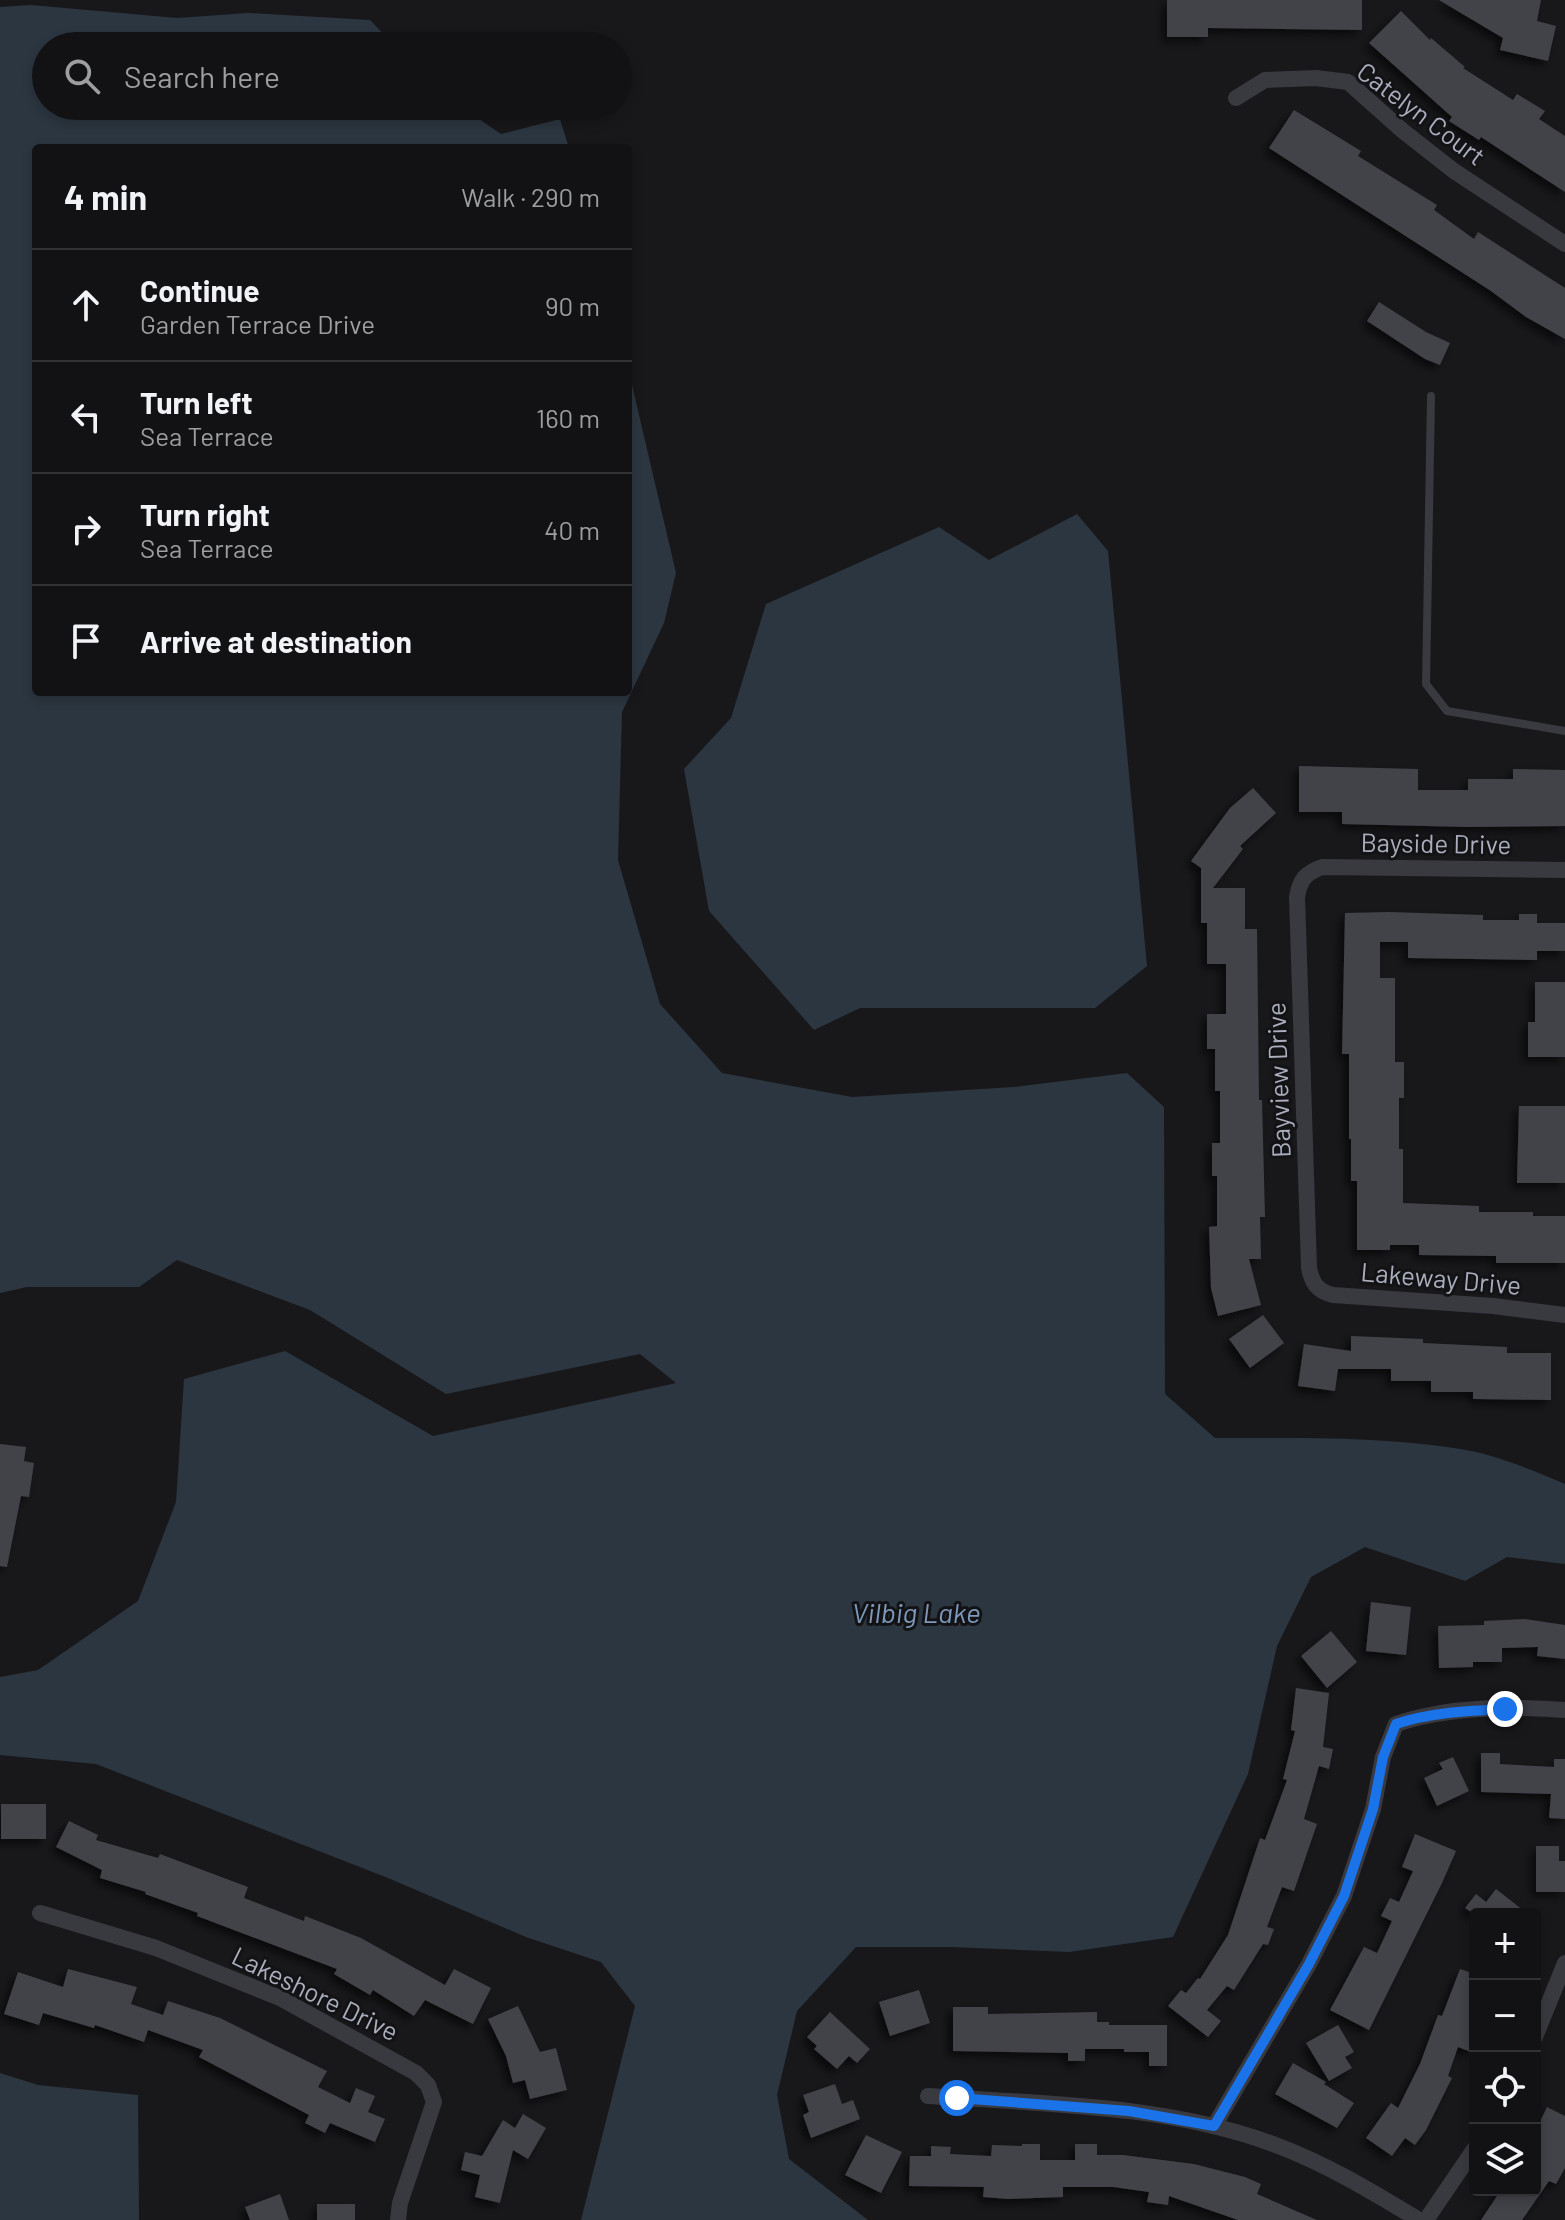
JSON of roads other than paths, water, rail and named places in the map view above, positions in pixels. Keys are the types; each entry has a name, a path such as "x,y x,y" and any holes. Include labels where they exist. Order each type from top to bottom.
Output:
{"street":[{"name":"Catelyn Court","path":"1236,98 1265,80 1316,78 1348,82 1454,171 1565,244"},
{"name":"Bayside Drive","path":"1307,873 1322,867 1565,870"},
{"name":"Bayview Drive","path":"1307,873 1297,897 1309,1268 1315,1286"},
{"name":"Lakeway Drive","path":"1315,1286 1333,1295 1493,1306 1565,1315"},
{"path":"1214,2126 1309,1964 1344,1896 1373,1809 1383,1757 1396,1724 1417,1717 1454,1712 1530,1707 1565,1710"},
{"name":"Lakeshore Drive","path":"40,1913 156,1948 280,1998 416,2073 428,2085 434,2102 400,2203 398,2220"},
{"path":"1541,2022 1565,1963"},
{"path":"928,2096 1129,2111 1214,2126 1271,2143 1335,2170 1419,2220"},
{"path":"1426,2220 1469,2157"}],"lane":[{"path":"1431,396 1426,684 1447,711 1565,731"}],"water":[{"name":"Vilbig Lake","path":"31,5 177,18 248,13 370,20 382,32 32,32 32,120 480,120 501,134 560,120 568,144 32,144 32,696 630,696 622,712 618,860 660,1004 722,1073 852,1097 1014,1087 1127,1073 1164,1107 1165,1394 1215,1438 1305,1438 1424,1444 1497,1458 1565,1484 1565,1564 1507,1557 1465,1581 1365,1547 1311,1577 1277,1646 1248,1774 1173,1937 1069,1952 856,1947 797,2011 777,2095 789,2159 868,2220 581,2220 635,2006 601,1962 526,1937 388,1878 96,1764 0,1755 0,1677 38,1670 138,1601 176,1502 184,1379 285,1351 433,1436 676,1383 640,1354 446,1394 310,1310 177,1260 139,1287 27,1287 0,1293 0,7"},
{"name":"Vilbig Lake","path":"632,385 676,573 664,623 632,691"},
{"path":"1077,514 1108,551 1147,966 1095,1008 860,1008 814,1030 709,911 684,769 731,718 766,604 939,527 989,560"},
{"path":"0,2073 38,2085 138,2095 139,2220 0,2220"}]}
